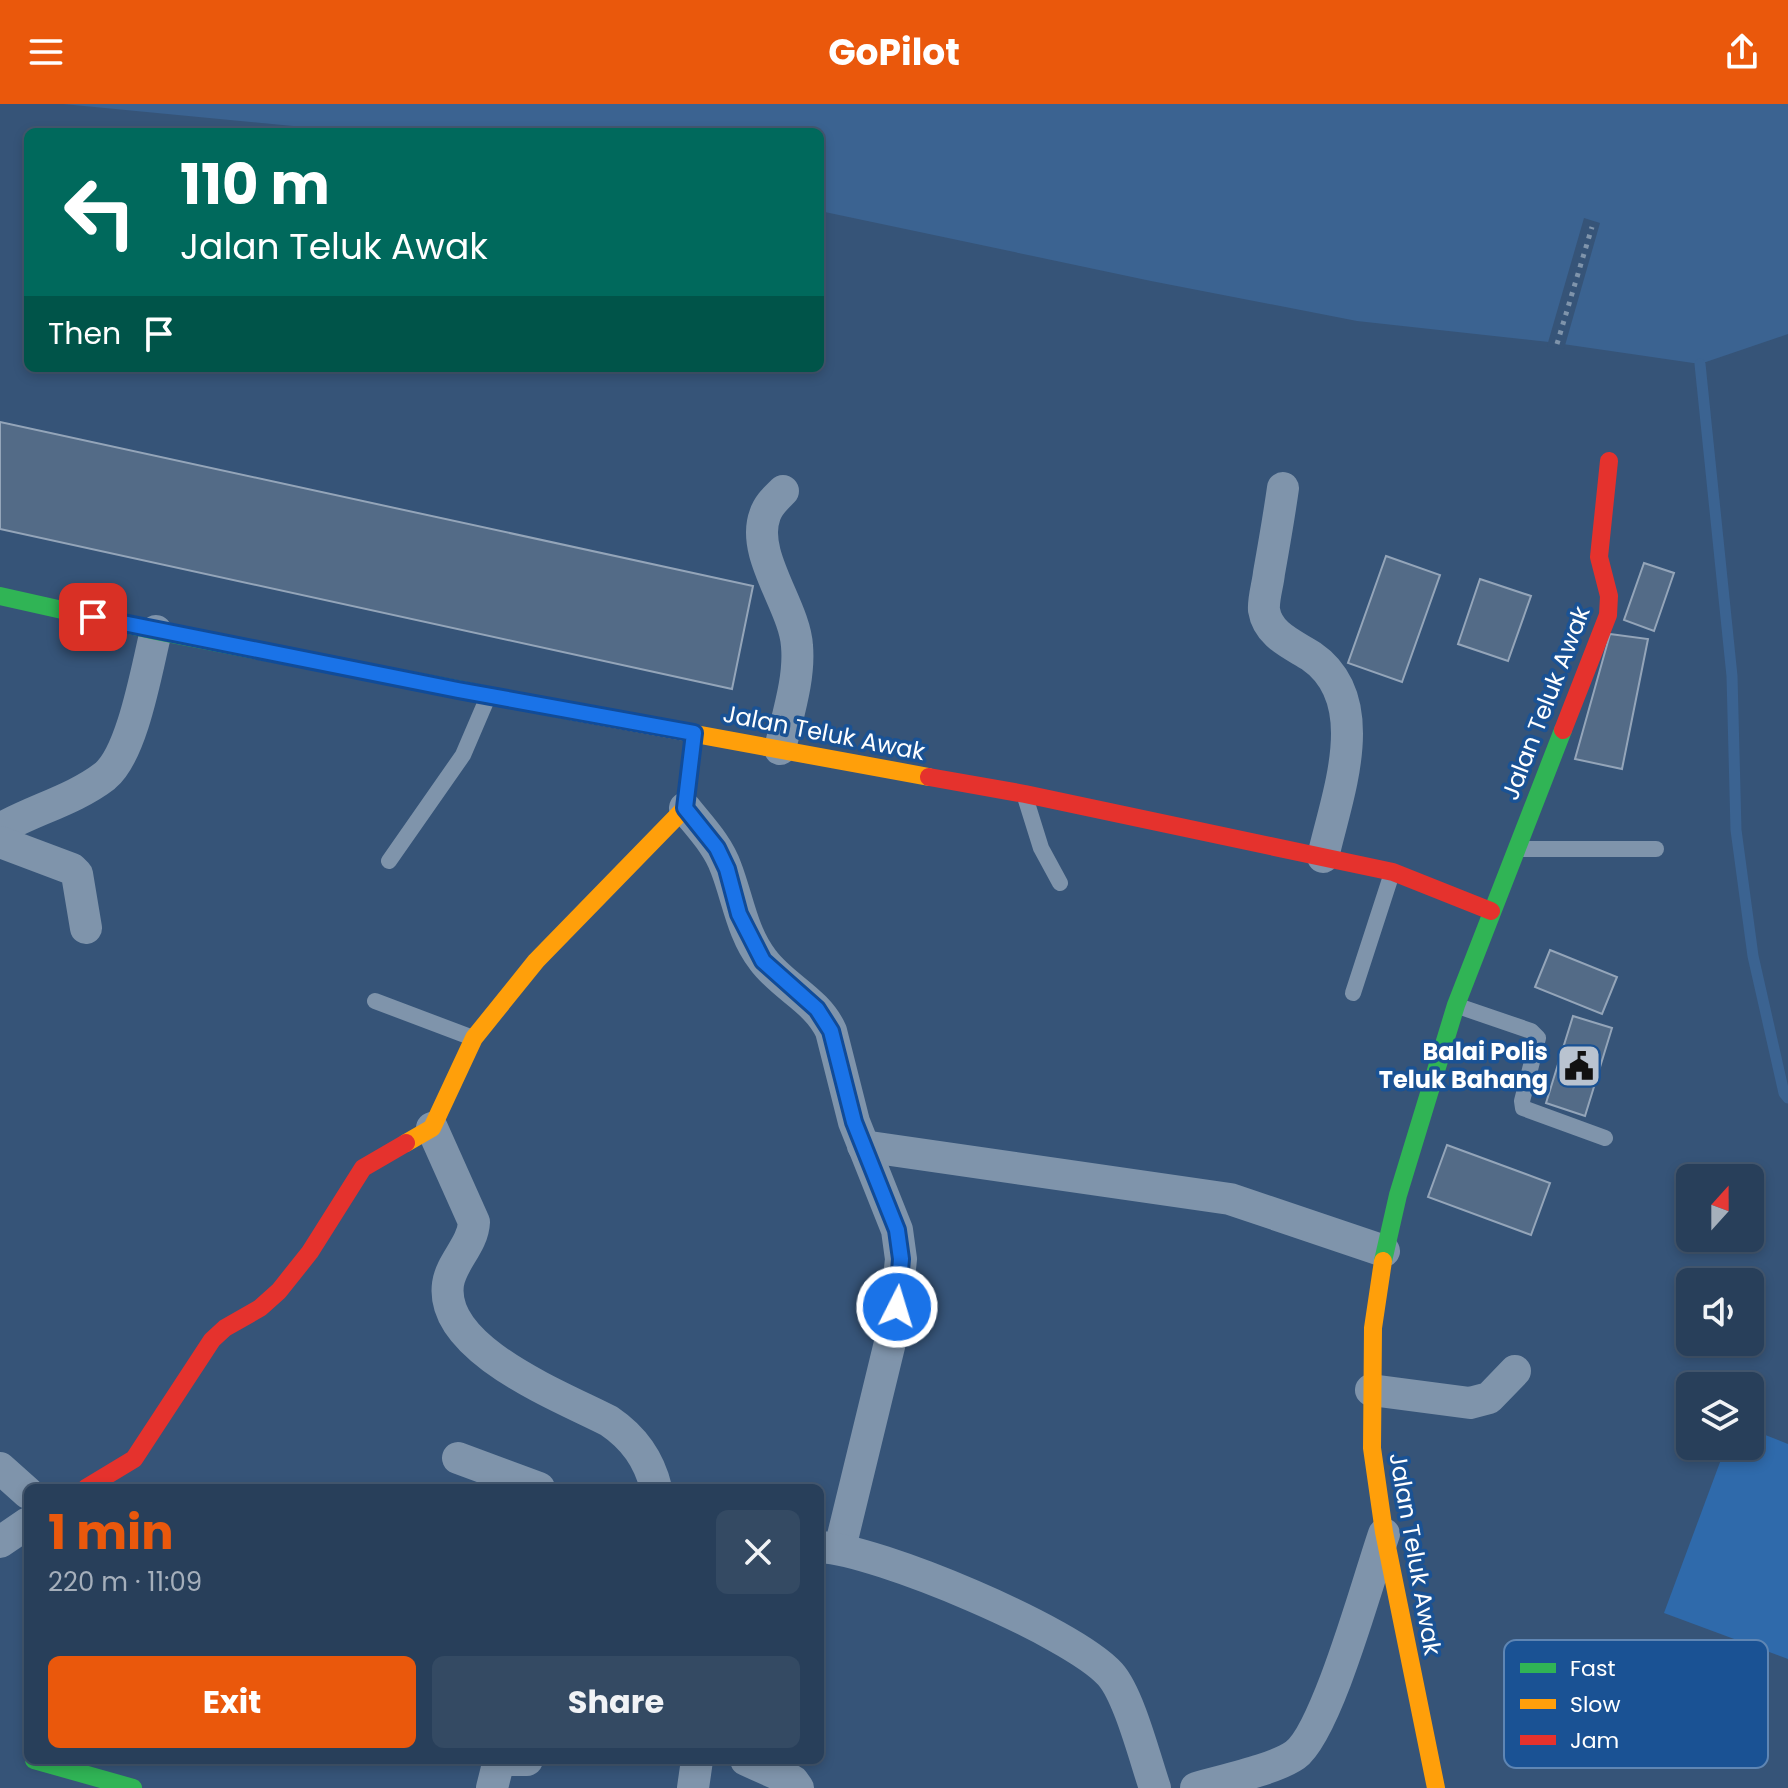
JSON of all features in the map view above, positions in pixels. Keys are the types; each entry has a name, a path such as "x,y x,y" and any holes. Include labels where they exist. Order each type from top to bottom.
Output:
{"street":[{"name":"Jalan Teluk Awak","path":"1436,1788 1384,1532 1372,1448 1373,1328 1384,1251 1398,1195 1456,1005 1608,615 1609,587 1600,569 1599,557 1609,461"},
{"path":"1283,488 1264,607 1274,630 1288,644 1321,664 1333,678 1344,698 1348,718 1346,754 1323,857"},
{"path":"780,749 798,649 792,622 768,561 762,523 769,507 783,491"},
{"name":"Jalan Teluk Awak","path":"0,596 156,631 488,696 1025,794 1393,872 1491,911"},
{"path":"0,829 66,798 105,775 116,762 131,725 156,631"},
{"path":"100,1484 142,1449 212,1340 225,1328 260,1308 279,1291 310,1252 363,1168 432,1128 474,1038 536,961 685,808 694,733"},
{"path":"685,808 717,848 727,869 739,914 763,961 825,1018 863,1146 897,1230 901,1259 894,1326 830,1547 926,1576 1021,1619 1085,1654 1111,1675 1124,1701 1155,1788"},
{"path":"0,842 72,869 77,874 86,928"},
{"path":"432,1128 474,1222 473,1232 448,1283 450,1301 461,1330 481,1350 506,1367 626,1433 652,1471 655,1484"},
{"path":"863,1146 1230,1199 1384,1251"},
{"path":"1371,1390 1470,1403 1489,1398 1515,1371"},
{"path":"458,1458 528,1484"},
{"path":"0,1468 24,1489"},
{"path":"0,1542 24,1526"},
{"path":"1196,1788 1282,1762 1307,1743 1343,1659 1384,1532"},
{"path":"47,1764 133,1788"},
{"path":"492,1788 498,1764"},
{"path":"693,1788 696,1764"},
{"path":"755,1764 793,1781 798,1788"}],"lane":[{"path":"389,861 463,755 488,696"},
{"path":"1025,794 1041,848 1060,883"},
{"path":"1516,848 1656,849"},
{"path":"1353,993 1393,872"},
{"path":"375,1001 474,1038"},
{"path":"1456,1005 1531,1031 1538,1038 1522,1101 1523,1108 1605,1138"}],"path":[{"path":"1557,344 1592,227"}],"shaded area":[{"path":"63,104 1788,104 1788,334 1700,364 1549,342 1357,321 824,212 824,128 313,128"},
{"path":"1764,1435 1788,1444 1788,1659 1768,1652 1768,1640 1737,1640 1664,1613 1721,1460 1764,1460"}],"pier":[{"path":"1584,218 1600,223 1564,349 1547,346"}],"building":[{"path":"0,422 753,586 732,689 0,529"},
{"path":"1386,556 1440,575 1402,682 1348,663"},
{"path":"1644,563 1674,573 1654,631 1624,620"},
{"path":"1480,579 1531,596 1508,661 1458,644"},
{"path":"1610,634 1648,639 1622,769 1575,759"},
{"path":"1550,950 1617,977 1602,1014 1535,987"},
{"name":"Balai Polis Teluk Bahang","path":"1573,1016 1612,1028 1585,1116 1546,1103"},
{"path":"1447,1145 1550,1183 1531,1235 1428,1197"}],"waterway":[{"path":"1700,364 1732,676 1736,830 1753,956 1784,1093 1788,1098"}],"traffic: fast":[{"path":"0,596 156,631 570,711"},
{"path":"1383,1261 1398,1195 1456,1005 1563,730"},
{"path":"48,1764 133,1788"}],"traffic: slow":[{"path":"570,711 929,777"},
{"path":"406,1143 432,1128 474,1038 536,961 685,808 694,733"},
{"path":"1383,1261 1373,1328 1372,1448 1384,1532 1436,1788"}],"traffic: jam":[{"path":"1563,730 1608,615 1609,596 1599,557 1609,461"},
{"path":"929,777 1025,794 1393,872 1491,911"},
{"path":"93,1484 134,1459 212,1340 225,1328 260,1308 279,1291 310,1252 363,1168 406,1143"}],"place":[{"name":"Balai Polis Teluk Bahang","path":"1579,1066"}],"route":[{"path":"93,617 458,690 694,733 685,808 717,848 727,869 739,914 763,961 817,1009 831,1031 854,1122 897,1230 901,1259 897,1307"}]}
